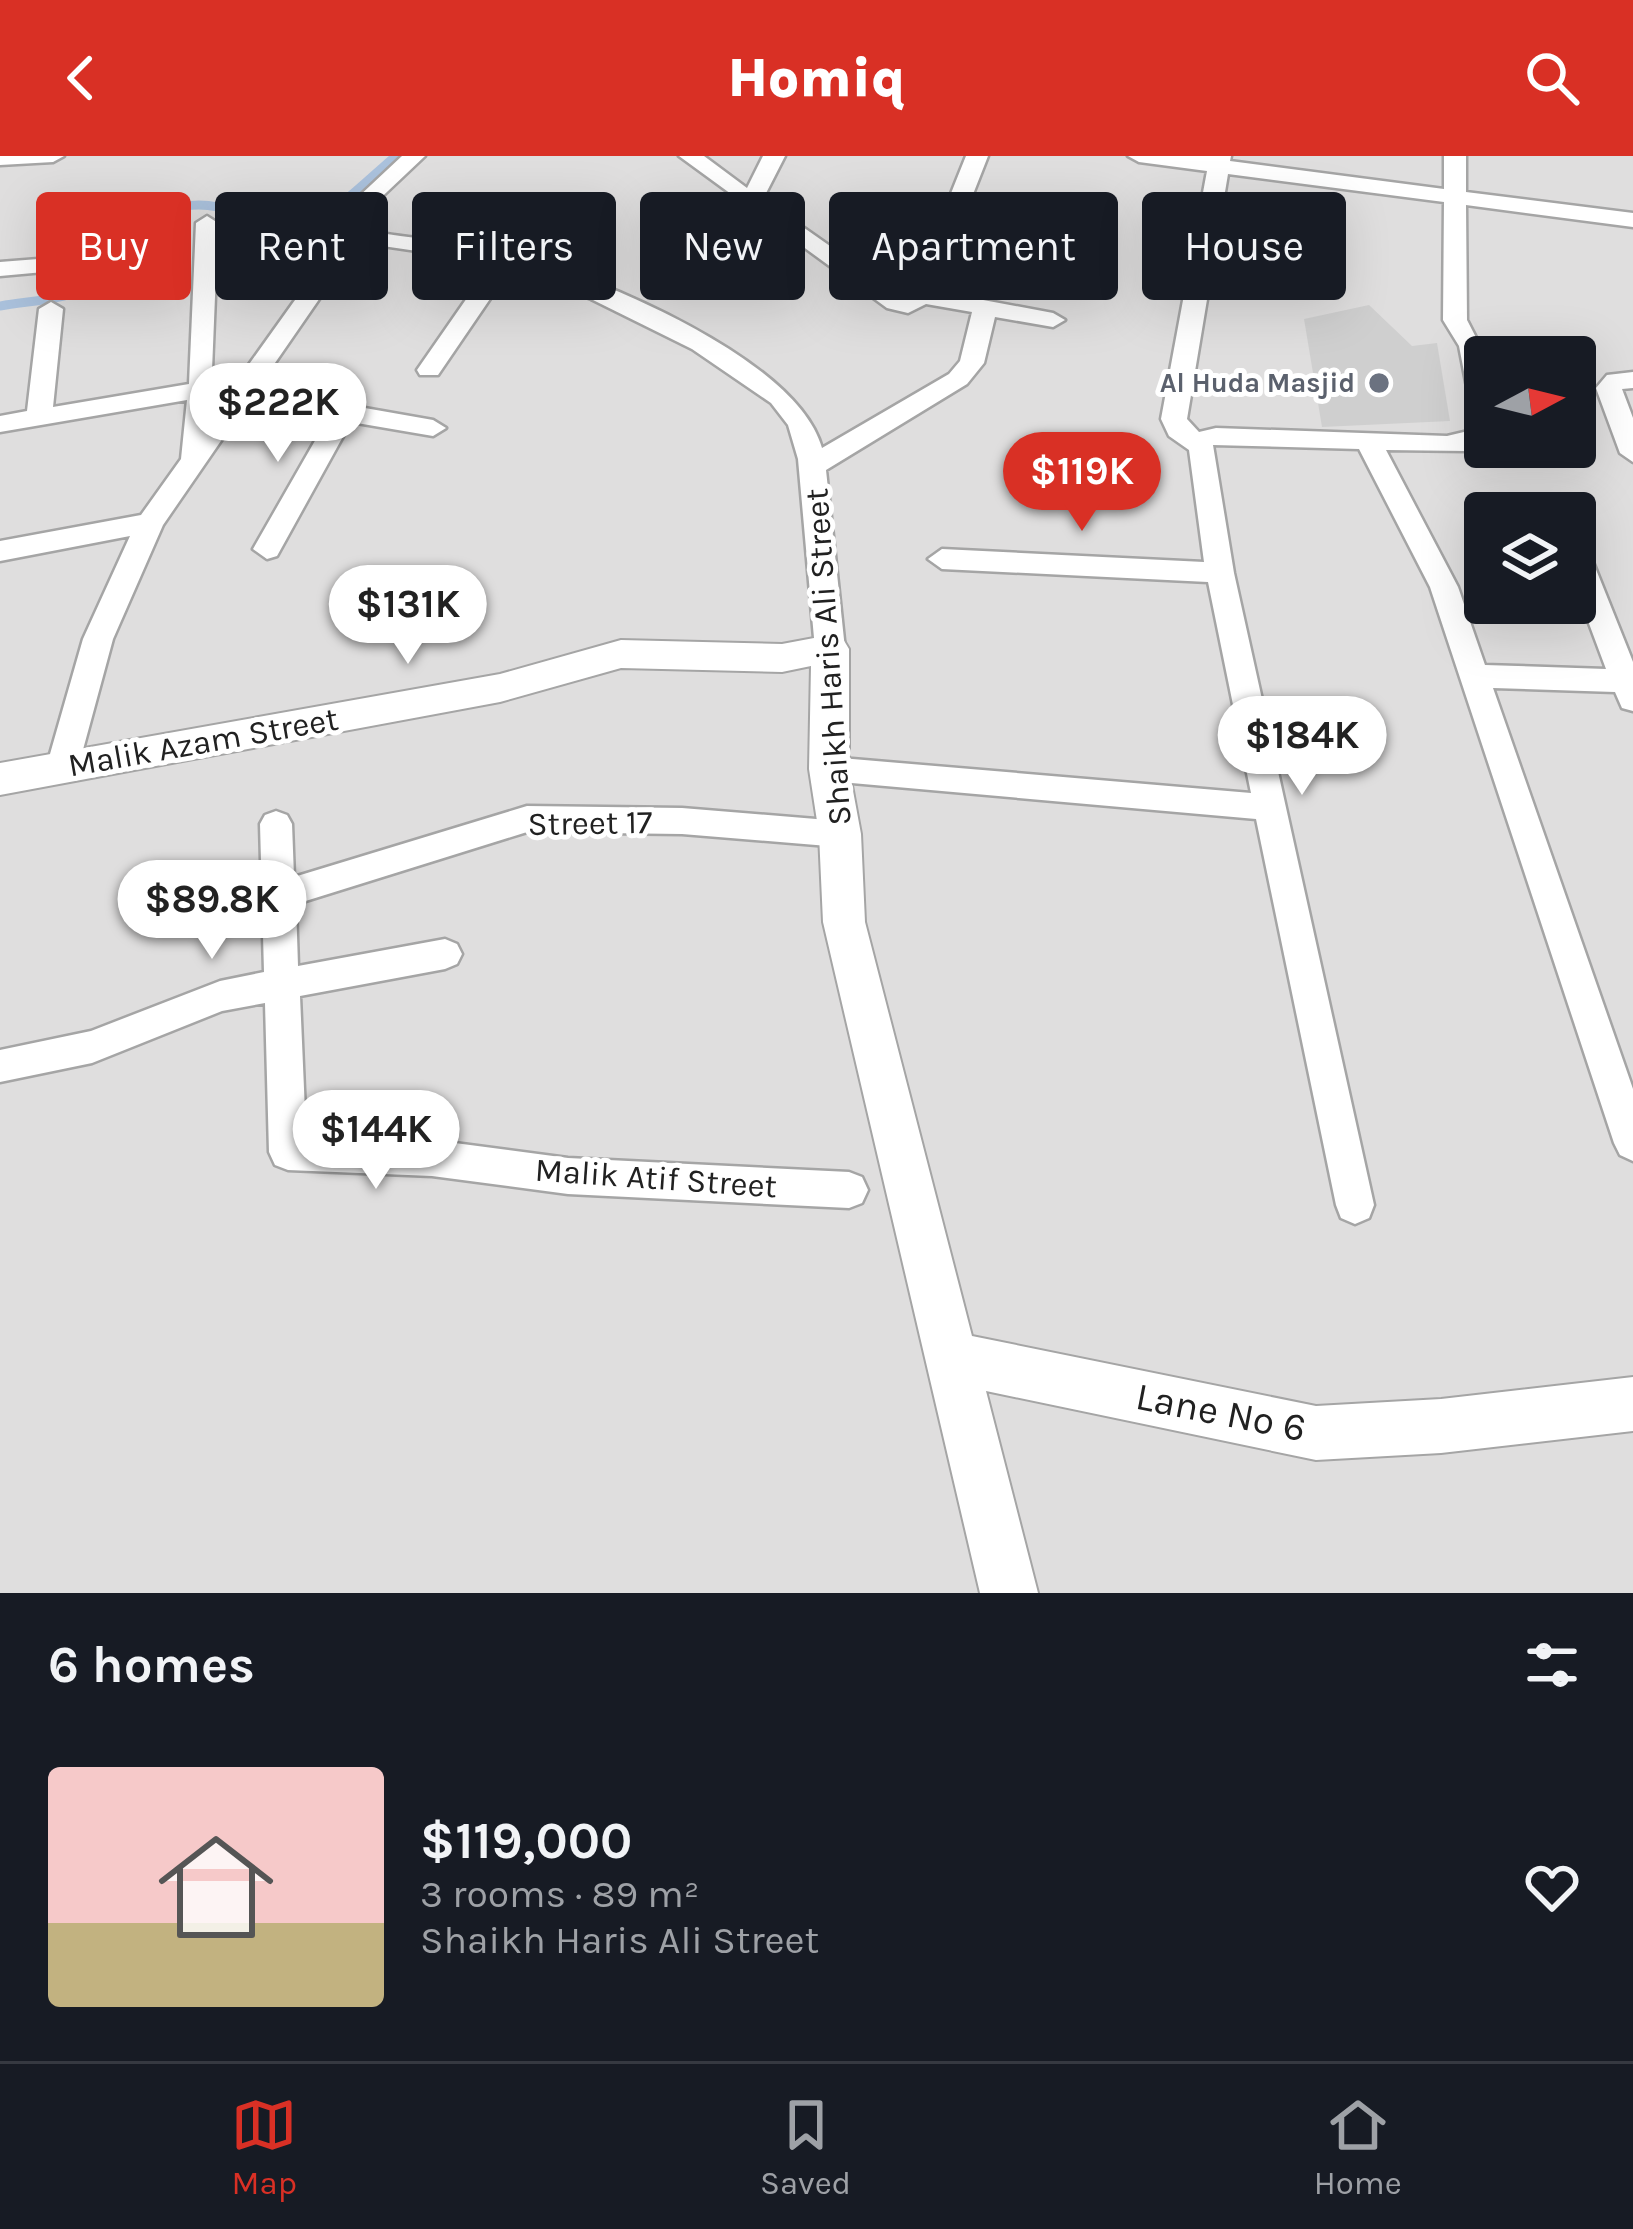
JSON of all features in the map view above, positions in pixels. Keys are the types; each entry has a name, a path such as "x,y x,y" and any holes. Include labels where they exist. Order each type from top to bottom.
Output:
{"street":[{"path":"0,159 52,156"},
{"name":"Shaikh Haris Ali Street","path":"412,242 337,229 340,220 414,156"},
{"path":"690,156 739,192"},
{"path":"756,192 774,156"},
{"path":"963,192 977,156"},
{"path":"1139,156 1219,162 1633,220"},
{"path":"1455,156 1455,320 1465,336"},
{"path":"1219,162 1174,418 1178,430 1198,441 1216,436 1369,443 1464,440"},
{"path":"191,464 201,390 207,223"},
{"path":"0,269 36,266"},
{"path":"62,768 98,639 150,523 306,300"},
{"path":"429,370 478,300"},
{"name":"Shaikh Haris Ali Street","path":"612,300 775,388 800,423 814,465 815,516 829,592 829,769 840,834 844,922 1009,1593"},
{"path":"891,300 915,304 918,300"},
{"path":"942,300 1053,320"},
{"path":"814,465 958,379 972,363 985,308"},
{"path":"39,417 51,309"},
{"path":"1633,380 1616,381 1609,388 1633,453"},
{"path":"0,424 201,390"},
{"path":"240,394 434,428"},
{"path":"267,549 344,412"},
{"path":"1198,441 1220,573 1355,1205"},
{"path":"1369,443 1429,554 1475,676 1633,1144"},
{"path":"0,551 150,523"},
{"path":"942,559 1220,573"},
{"path":"1475,676 1629,690 1596,604"},
{"name":"Malik Azam Street","path":"0,779 500,688 621,654 782,658 830,649"},
{"path":"829,769 1269,807"},
{"name":"Street 17","path":"278,896 527,819 682,821 840,834"},
{"name":"Malik Atif Street","path":"276,824 288,1152 433,1158 568,1177 849,1190"},
{"path":"0,1066 92,1046 220,996 445,954"},
{"name":"Lane No 6","path":"954,1358 1316,1433 1441,1426 1633,1404"}],"shaded area":[{"path":"0,156 1633,156 1633,1593 0,1593"},
{"name":"Al Huda Masjid","path":"1369,305 1412,346 1437,343 1450,421 1322,427 1304,319"}],"waterway":[{"path":"0,306 87,288 108,273 160,218 188,206 222,208 274,223 308,223 341,204 396,156"}],"place":[{"name":"Al Huda Masjid","path":"1379,383"}]}
